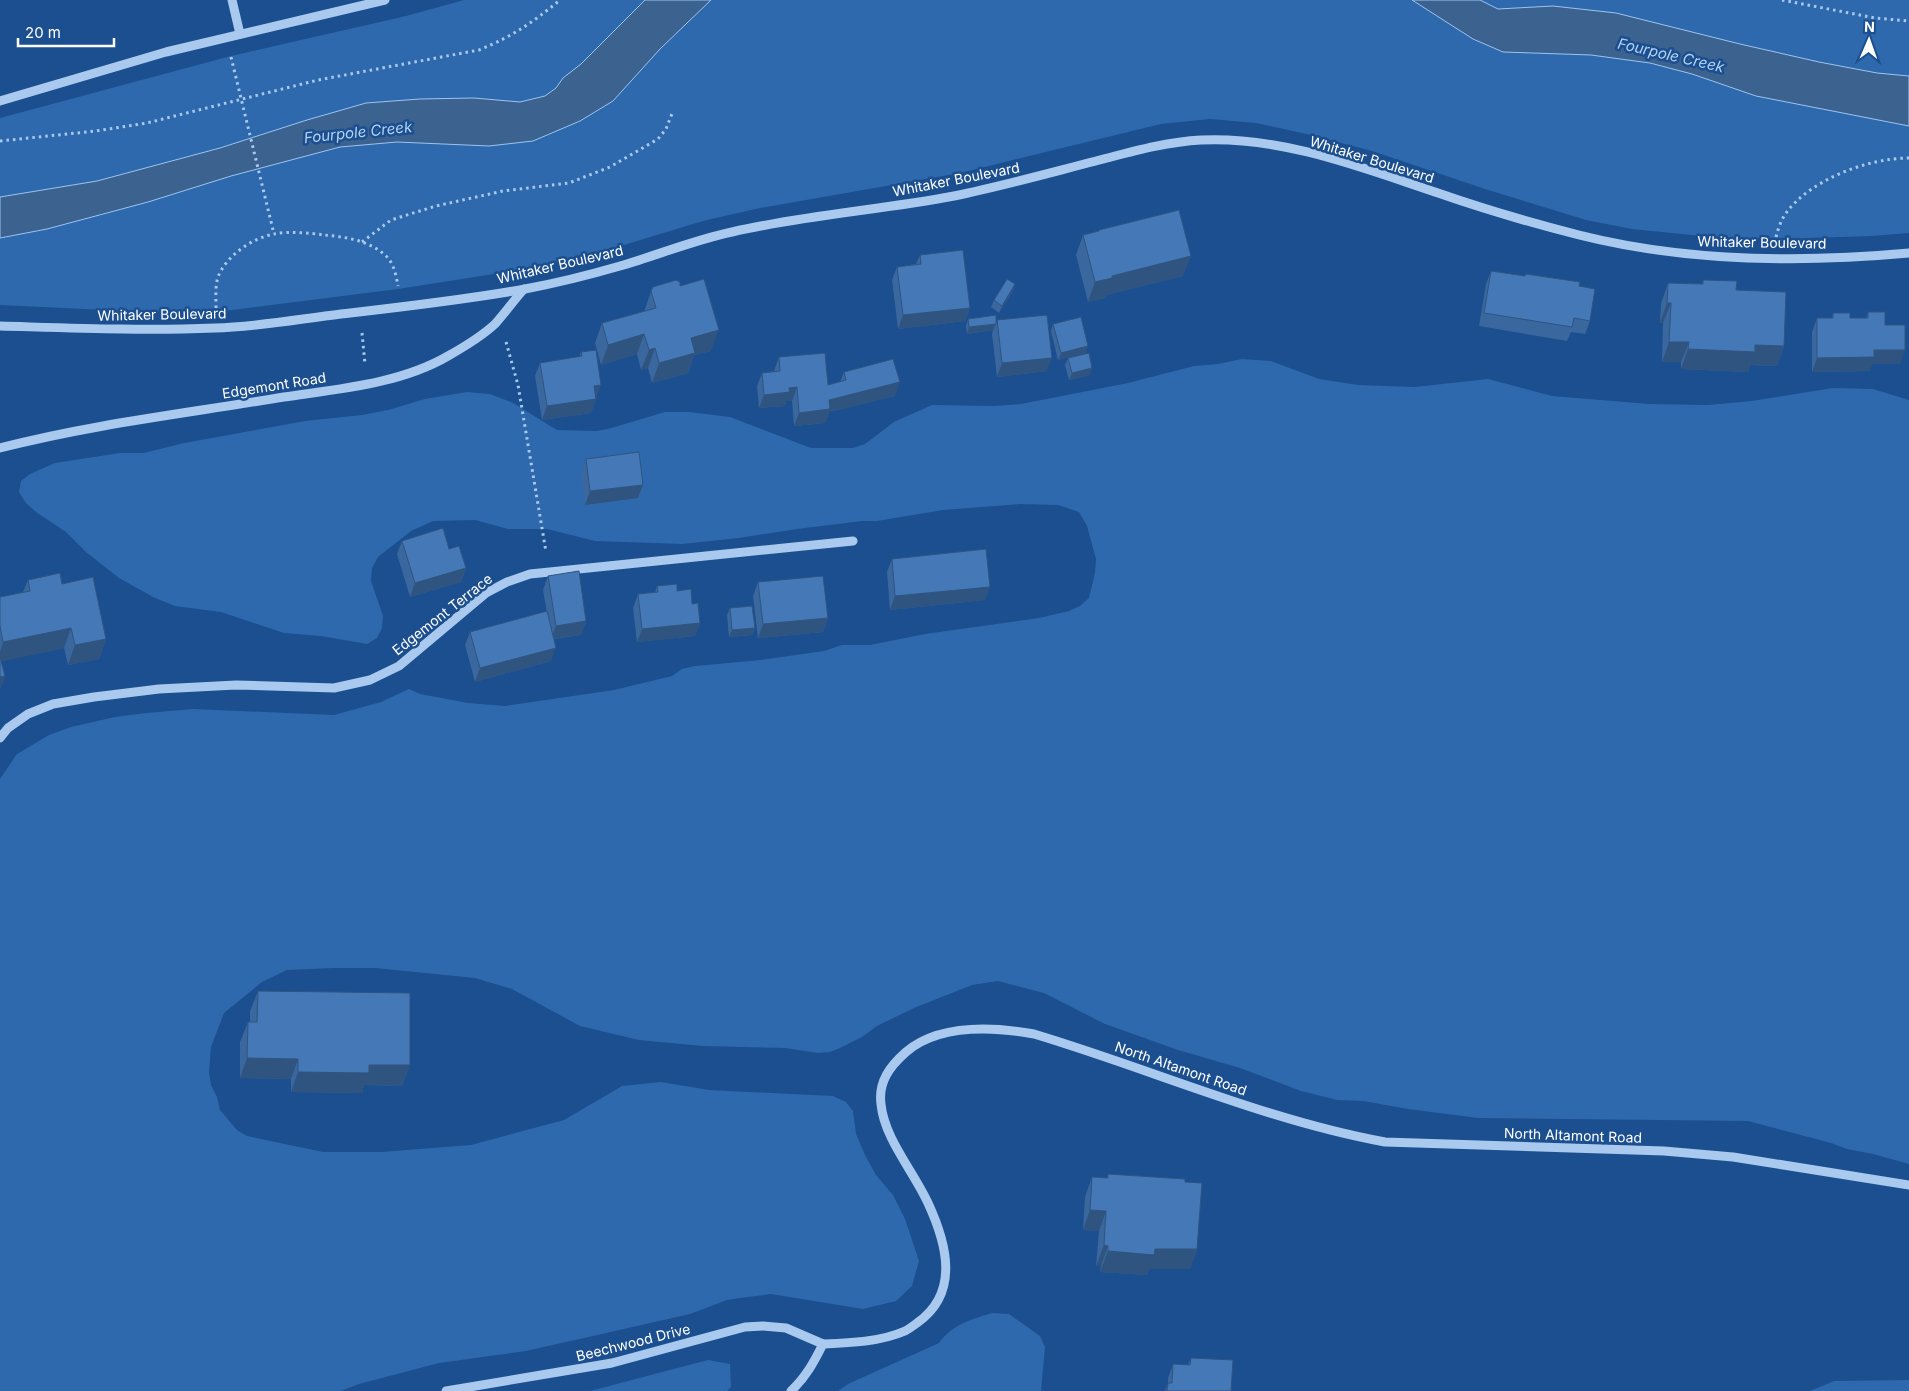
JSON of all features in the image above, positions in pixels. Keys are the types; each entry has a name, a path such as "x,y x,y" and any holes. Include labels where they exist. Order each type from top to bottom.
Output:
{"street":[{"path":"232,0 240,34"},
{"path":"0,100 166,52 385,0"},
{"name":"Whitaker Boulevard","path":"0,326 108,329 217,328 360,312 524,289 623,265 681,245 732,232 952,196 1017,182 1153,145 1192,140 1227,139 1268,144 1314,155 1369,170 1475,206 1581,236 1630,246 1727,257 1859,257 1909,253"},
{"name":"Edgemont Road","path":"0,448 110,424 342,388 391,378 421,369 448,357 494,325 524,289"},
{"name":"Edgemont Terrace","path":"0,738 8,728 28,714 53,704 94,697 159,689 236,685 334,688 370,680 399,666 486,593 507,582 530,574 853,541"},
{"name":"North Altamont Road","path":"822,1344 866,1341 906,1331 924,1318 937,1305 944,1288 946,1270 943,1240 928,1202 885,1122 881,1104 881,1090 886,1075 896,1061 913,1046 939,1036 973,1029 1004,1029 1034,1034 1273,1113 1350,1136 1385,1142 1664,1151 1733,1157 1909,1185"},
{"name":"Beechwood Drive","path":"446,1391 612,1363 745,1327 786,1328 822,1344"},
{"path":"791,1391 801,1382 813,1364 822,1344"}],"path":[{"path":"0,141 96,131 147,122 318,80 479,50 504,40 527,27 560,0"},
{"path":"1782,0 1874,18 1909,21"},
{"path":"231,56 274,234"},
{"path":"362,242 391,220 427,209 503,191 569,183 610,166 658,139 666,129 674,112"},
{"path":"1776,239 1786,214 1798,200 1819,185 1848,171 1876,161 1909,158"},
{"path":"216,312 218,279 223,267 234,254 247,245 274,234 314,234 344,237 370,245 386,256 395,270 398,289"},
{"path":"362,328 366,370"},
{"path":"508,346 518,385 548,562"}],"shaded area":[{"path":"464,0 1909,0 1909,233 1776,239 1711,237 1632,229 1586,220 1372,151 1311,135 1256,123 1210,119 1161,124 960,173 760,208 703,221 581,258 520,270 398,289 216,312 127,311 0,305 0,118 231,56 406,16"},
{"path":"1242,359 1271,361 1319,379 1358,385 1415,387 1488,379 1552,396 1649,404 1708,405 1752,401 1833,388 1873,389 1909,400 1909,1164 1847,1149 1748,1121 1478,1118 1363,1101 1337,1100 1301,1091 1240,1068 1178,1050 1105,1024 1044,993 998,981 972,985 914,1008 877,1026 862,1037 840,1048 830,1052 818,1053 785,1048 703,1046 639,1040 580,1026 512,989 475,978 375,968 287,970 262,982 224,1013 211,1047 209,1072 211,1085 217,1097 220,1110 237,1130 247,1136 323,1152 381,1152 471,1145 564,1120 622,1086 661,1082 709,1090 833,1096 846,1102 853,1111 856,1134 865,1155 876,1175 893,1195 905,1219 919,1261 912,1286 896,1301 863,1309 771,1294 727,1300 690,1314 526,1351 439,1363 359,1384 341,1391 0,1391 0,779 17,754 49,735 71,727 115,717 193,709 334,715 381,702 409,689 420,694 468,703 505,706 614,690 672,676 682,669 695,666 761,660 824,651 842,645 870,645 925,634 1039,618 1069,611 1080,606 1089,598 1096,559 1087,526 1079,512 1058,505 1020,504 943,510 877,521 862,521 682,544 595,541 547,529 508,529 475,520 433,521 411,531 378,557 372,568 371,581 383,616 382,628 377,638 367,644 321,636 284,633 221,612 175,606 153,597 119,578 86,552 66,532 36,512 26,503 19,492 21,481 30,474 55,463 120,453 144,453 184,443 305,421 362,415 388,410 425,399 467,392 490,394 513,403 557,430 596,431 665,412 689,412 730,417 811,448 853,448 865,444 894,422 932,405 995,406 1021,404 1128,383 1194,366"},
{"path":"992,1313 1009,1314 1040,1336 1045,1347 1041,1391 838,1391 848,1384 939,1343 956,1327"},
{"path":"708,1360 730,1364 731,1387 727,1391 590,1391"},
{"path":"1909,1380 1909,1391 1810,1391 1834,1381"}],"water":[{"name":"Fourpole Creek","path":"645,0 711,0 660,49 613,101 580,121 533,141 489,146 397,142 340,147 231,176 148,202 47,229 0,238 0,197 97,181 220,148 366,103 474,98 520,102 545,96 581,64"},
{"name":"Fourpole Creek","path":"1412,0 1480,0 1498,9 1553,6 1616,13 1819,62 1877,73 1909,76 1909,126 1756,96 1692,74 1650,63 1591,55 1503,52 1473,39"}],"building":[{"path":"1179,210 1191,256 1095,282 1083,235"},
{"path":"963,250 970,308 903,315 897,267 921,264 920,255"},
{"path":"1491,271 1580,282 1579,286 1595,289 1590,321 1574,318 1572,327 1484,313"},
{"path":"704,279 719,330 691,338 695,353 659,363 655,348 649,350 644,334 608,345 602,323 656,308 651,291 653,287 676,280 680,282 680,286"},
{"path":"1007,279 1015,284 1002,306 994,300"},
{"path":"1703,280 1737,281 1736,290 1786,292 1784,346 1755,345 1755,352 1688,349 1689,342 1669,342 1671,303 1667,303 1668,283 1703,284"},
{"path":"1868,312 1885,312 1885,325 1905,325 1905,350 1874,350 1874,357 1817,358 1817,318 1833,318 1833,313 1850,313 1850,318 1868,318"},
{"path":"996,315 996,324 969,327 968,319"},
{"path":"1047,315 1052,358 1002,363 997,320"},
{"path":"1081,317 1088,346 1061,353 1053,324"},
{"path":"596,350 601,385 594,386 596,399 547,406 540,363 582,356 581,352"},
{"path":"825,353 828,385 846,380 844,372 893,359 900,382 829,400 830,409 799,413 797,387 789,388 790,392 764,395 762,373 780,371 779,357"},
{"path":"1089,353 1092,368 1072,373 1068,358"},
{"path":"639,452 643,485 590,491 586,459"},
{"path":"443,528 449,549 459,546 466,568 415,583 402,541"},
{"path":"986,549 990,587 895,596 892,559"},
{"path":"579,571 586,621 556,626 548,576"},
{"path":"60,573 62,584 93,577 106,639 75,645 71,628 3,642 0,626 0,597 30,591 28,580"},
{"path":"823,576 828,618 763,624 758,582"},
{"path":"677,584 677,591 691,589 692,604 698,603 700,623 642,629 638,594 658,592 657,586"},
{"path":"752,606 755,628 732,630 730,608"},
{"path":"547,611 556,648 480,668 470,632"},
{"path":"0,657 5,676 0,677"},
{"path":"258,991 410,993 410,1065 369,1065 369,1073 298,1072 298,1059 247,1058 248,1022 257,1022"},
{"path":"1108,1174 1185,1179 1185,1182 1202,1183 1197,1249 1155,1249 1154,1255 1108,1251 1108,1246 1104,1245 1106,1211 1090,1210 1092,1177 1108,1178"},
{"path":"1191,1358 1233,1360 1231,1391 1167,1391 1168,1383 1172,1383 1173,1364 1190,1365"}]}
